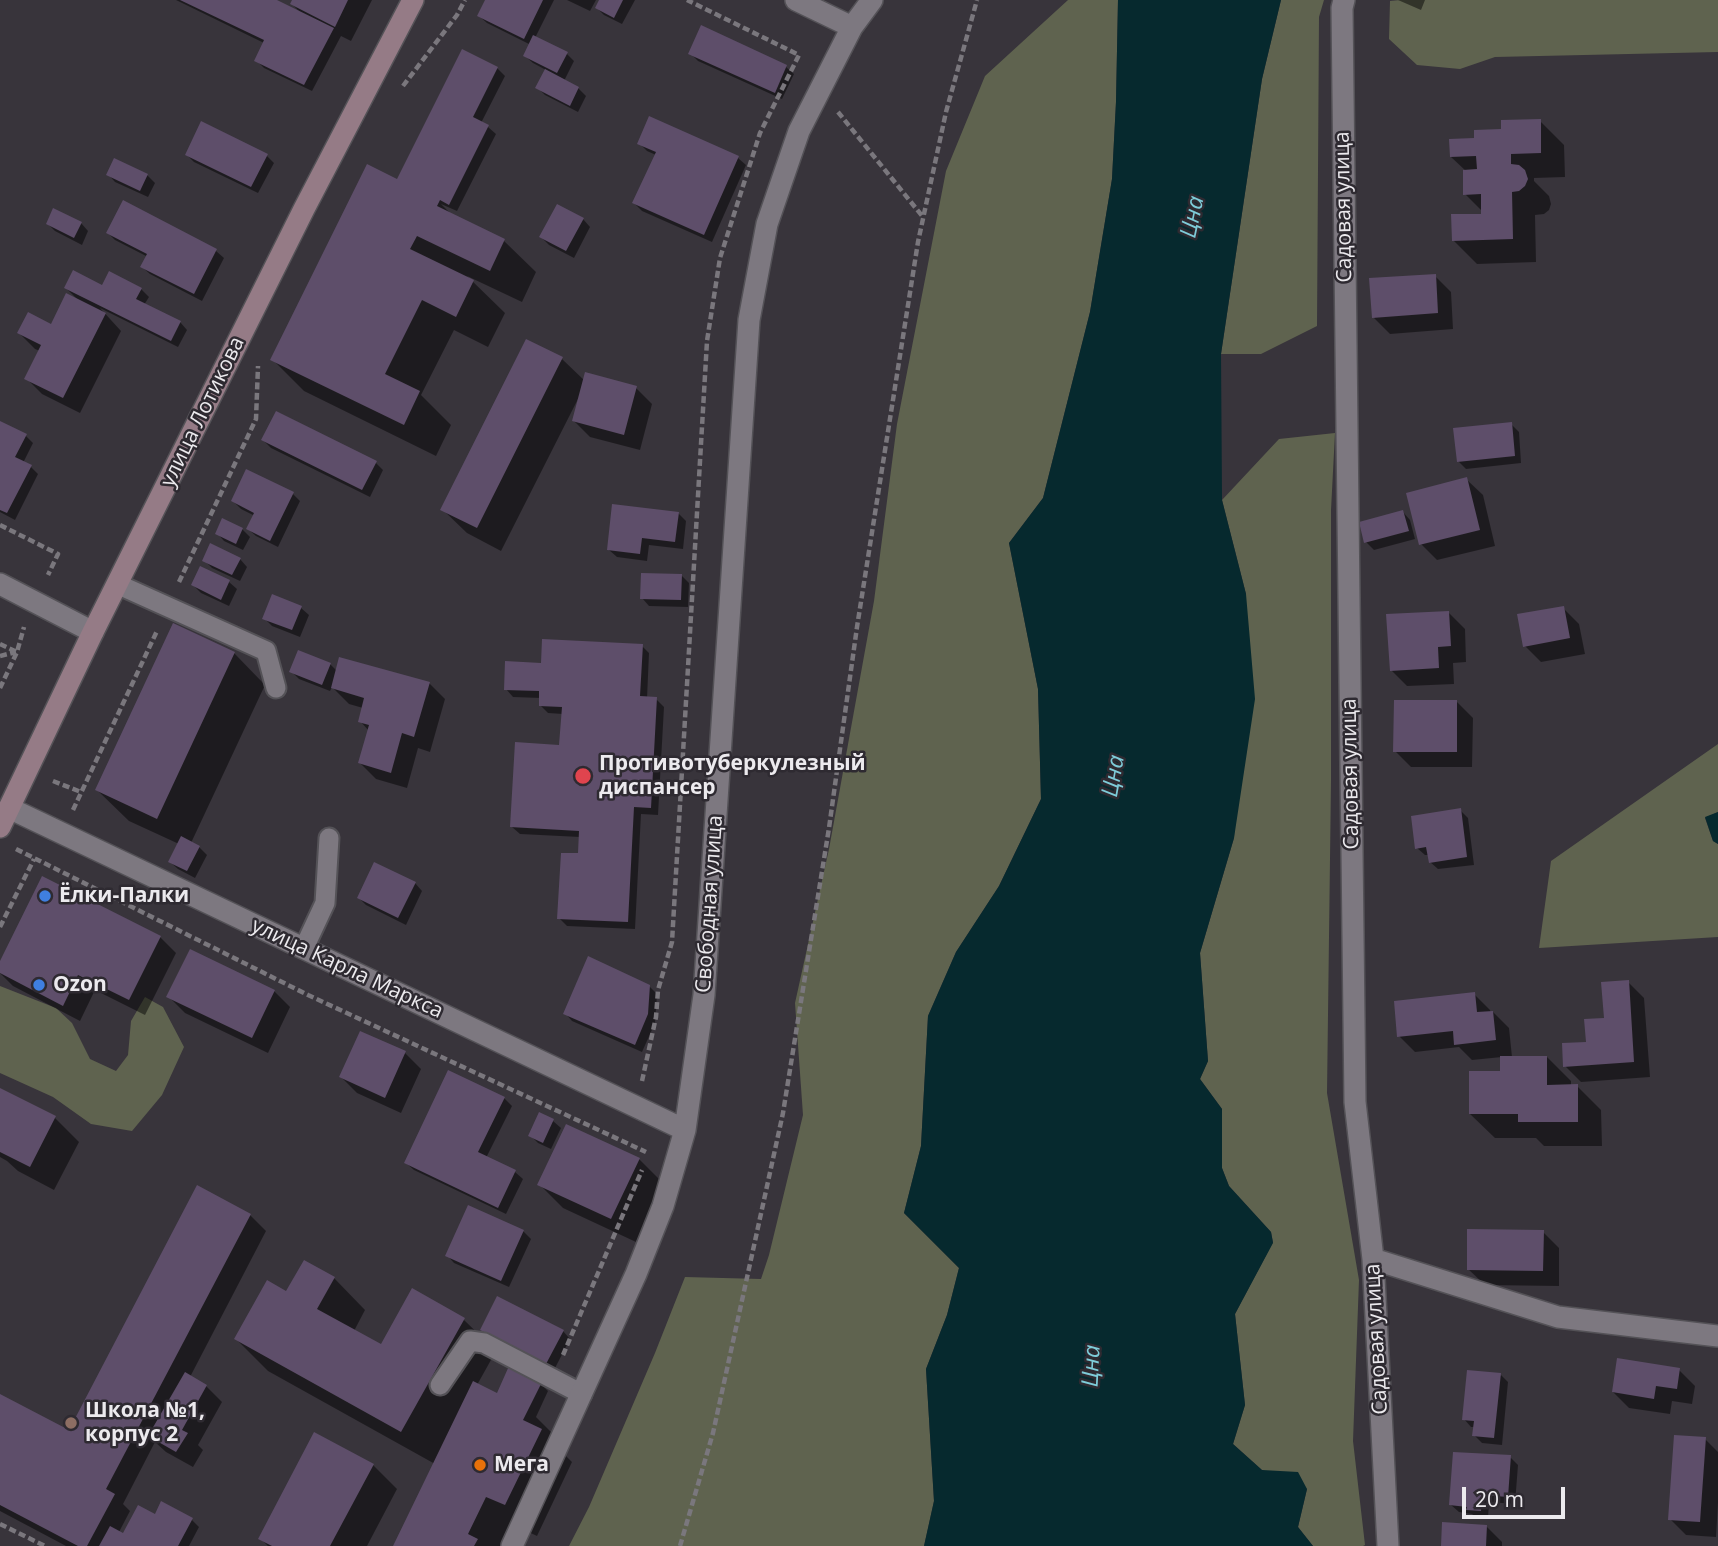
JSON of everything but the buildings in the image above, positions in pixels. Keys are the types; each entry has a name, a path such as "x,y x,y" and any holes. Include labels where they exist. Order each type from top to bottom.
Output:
{"street":[{"name":"улица Лотикова","path":"3,813 304,209 413,0"},
{"path":"796,0 852,27"},
{"name":"Свободная улица","path":"512,1546 636,1274 663,1206 685,1130 704,995 749,320 767,224 799,131 852,27 872,0"},
{"name":"Садовая улица","path":"1344,0 1355,1102 1373,1259 1388,1546"},
{"path":"0,584 93,632"},
{"name":"улица Карла Маркса","path":"3,813 62,833 685,1130"},
{"path":"1373,1259 1558,1318 1718,1336"}],"lane":[{"path":"117,584 266,652 276,688"},
{"path":"304,948 325,903 329,838"},
{"path":"440,1385 470,1341 484,1343 582,1394"}],"path":[{"path":"401,87 457,15 465,0"},
{"path":"0,927 34,859 308,995 646,1155 635,1107 656,1017 658,990 671,942 706,368 712,313 720,258 760,134 799,55 687,0"},
{"path":"680,1546 713,1433 783,1113 829,828 898,363 923,217 946,112 977,0"},
{"path":"820,90 923,217"},
{"path":"46,864 256,419 259,357"},
{"path":"0,524 58,554 48,575"},
{"path":"0,688 17,652 25,623"},
{"path":"0,644 17,652"},
{"path":"0,656 17,652"},
{"path":"555,1378 642,1170"},
{"path":"0,1524 45,1546"}],"green space":[{"path":"1068,0 1118,0 1112,179 1090,312 1043,498 1009,543 1038,689 1041,799 999,886 956,952 928,1016 921,1146 904,1213 959,1268 947,1315 926,1369 934,1501 924,1546 569,1546 589,1507 685,1277 761,1279 769,1255 803,1115 795,1003 829,849 874,601 897,424 946,171 985,76"},
{"path":"1281,0 1324,0 1319,17 1317,326 1261,354 1221,354 1262,79"},
{"path":"1718,0 1718,52 1495,57 1460,69 1417,65 1389,39 1390,1"},
{"path":"1335,433 1331,510 1327,1093 1359,1280 1353,1441 1363,1546 1313,1546 1298,1527 1307,1489 1262,1470 1233,1444 1245,1405 1235,1314 1273,1242 1271,1232 1229,1186 1222,1168 1222,1109 1200,1079 1208,1061 1200,953 1234,838 1246,594 1222,500 1279,439"},
{"path":"1718,744 1718,812 1705,818 1713,841 1718,844 1718,937 1539,948 1551,861"},
{"path":"0,986 56,1008 72,1023 90,1059 116,1071 128,1055 131,1021 145,997 163,1007 184,1047 162,1095 132,1131 91,1124 53,1097 0,1073"}],"water":[{"name":"Цна","path":"1118,0 1281,0 1262,79 1221,354 1222,500 1246,594 1255,699 1234,838 1200,953 1208,1061 1200,1079 1222,1109 1222,1168 1229,1186 1271,1232 1273,1243 1235,1314 1245,1405 1233,1444 1262,1470 1298,1472 1307,1489 1298,1527 1313,1546 924,1546 934,1501 926,1369 947,1315 959,1268 904,1213 921,1146 928,1016 956,952 999,886 1041,799 1038,689 1009,543 1043,498 1090,312 1112,179"},
{"path":"1718,812 1718,844 1713,841 1705,817"}],"place":[{"name":"Противотуберкулезный диспансер","path":"583,776"},
{"name":"Ёлки-Палки","path":"45,896"},
{"name":"Ozon","path":"39,985"},
{"name":"Школа №1, корпус 2","path":"71,1423"},
{"name":"Мега","path":"480,1465"}]}
